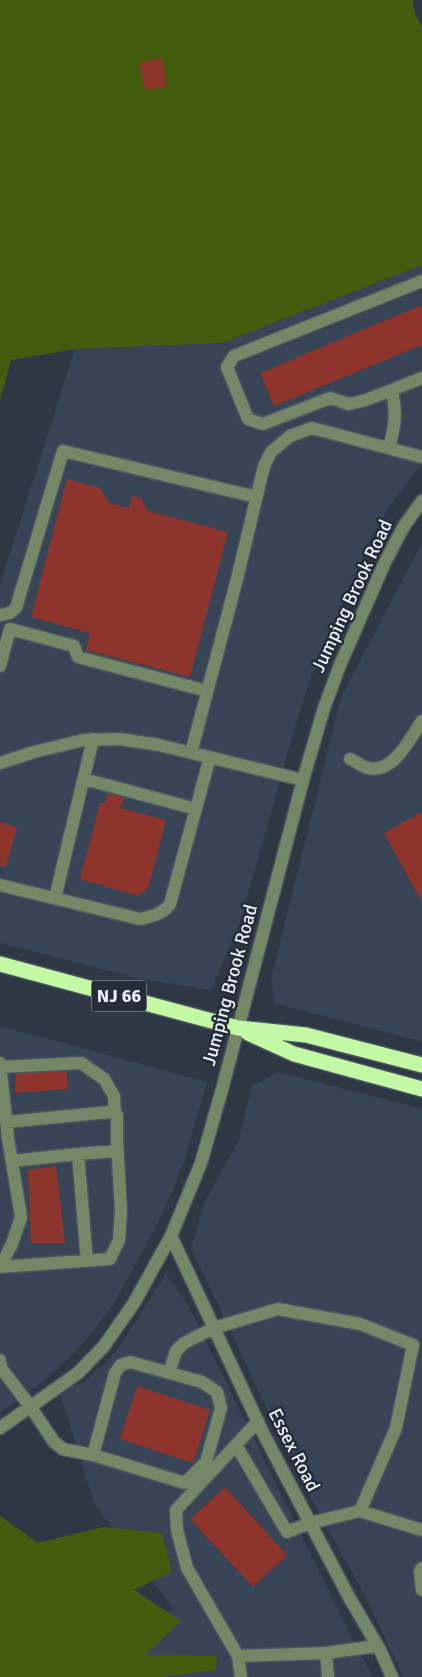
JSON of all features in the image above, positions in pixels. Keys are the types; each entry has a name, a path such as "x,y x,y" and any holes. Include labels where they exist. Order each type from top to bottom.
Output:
{"highway":[{"name":"NJ 66","path":"0,964 238,1028 294,1054 422,1089"},
{"name":"NJ 66","path":"238,1028 306,1034 422,1065"}],"street":[{"path":"422,281 234,356 227,367 248,419 263,424 330,398 349,404 392,391 422,378"},
{"path":"389,448 395,426 396,408 392,391"},
{"path":"191,753 264,466 270,452 290,436 312,428 422,457"},
{"path":"0,666 10,629 5,614 16,608 63,451 256,497"},
{"name":"Jumping Brook Road","path":"0,1428 78,1373 104,1346 134,1303 171,1236 201,1163 324,708 340,665 390,553 404,526 422,501"},
{"path":"10,629 74,646 78,657 207,691"},
{"path":"350,758 367,768 385,766 401,752 422,721"},
{"path":"0,763 63,744 120,739 159,745 303,780"},
{"path":"55,898 93,740"},
{"path":"0,885 140,919 164,911 170,904 210,757"},
{"path":"84,779 196,809"},
{"path":"0,1063 7,1122 4,1138 12,1161 21,1217 12,1244 0,1267"},
{"path":"0,1067 81,1063 104,1079 114,1096 115,1114 117,1115 121,1211 118,1240 110,1259 0,1267"},
{"path":"7,1122 109,1112 115,1114"},
{"path":"12,1161 117,1151"},
{"path":"78,1154 88,1261"},
{"name":"Essex Road","path":"171,1236 258,1421 392,1677"},
{"path":"169,1373 176,1351 184,1343 214,1328 278,1309 360,1324 413,1345 396,1428 360,1511"},
{"path":"0,1360 2,1368 54,1442 63,1449 93,1455 185,1483 206,1462 220,1408 217,1392 202,1382 130,1362 122,1365 115,1373 93,1455"},
{"path":"241,1677 238,1656 187,1568 176,1530 176,1510 258,1421"},
{"path":"236,1445 287,1532 310,1523 360,1511 422,1530"},
{"path":"422,1568 420,1571 422,1590"},
{"path":"238,1656 326,1653 376,1646"},
{"path":"326,1653 328,1677"}],"shaded area":[{"path":"422,265 422,464 390,505 372,536 311,677 240,922 211,990 140,979 0,943 0,585 75,349 222,343"},
{"path":"422,543 422,1042 275,1003 271,980 341,697"},
{"path":"0,1026 207,1082 185,1158 173,1190 119,1295 104,1318 76,1351 40,1384 0,1413"},
{"path":"279,1072 422,1109 422,1677 403,1677 366,1598 303,1484 191,1248 205,1201 239,1140 252,1086"},
{"path":"166,1273 189,1307 373,1677 95,1677 173,1608 94,1503 59,1390 82,1383 111,1358"}],"green space":[{"path":"0,0 413,0 415,14 422,27 422,265 222,343 75,349 11,360 0,400"},
{"path":"0,1516 38,1543 103,1527 162,1533 172,1572 134,1590 181,1621 145,1655 217,1656 216,1670 160,1677 0,1677"}],"building":[{"path":"162,58 167,86 145,90 139,63"},
{"path":"422,305 422,345 274,406 260,373"},
{"path":"67,479 100,488 109,503 129,508 132,496 141,498 148,511 228,532 190,677 86,650 90,633 31,617"},
{"path":"108,792 124,798 120,808 166,820 148,889 138,896 80,879 100,803 105,803"},
{"path":"422,812 422,902 384,833"},
{"path":"0,822 17,827 6,867 0,866"},
{"path":"66,1067 68,1089 15,1093 16,1074"},
{"path":"56,1166 65,1243 31,1243 28,1170"},
{"path":"137,1386 210,1410 193,1463 120,1439"},
{"path":"225,1487 287,1555 253,1587 190,1519"}]}
